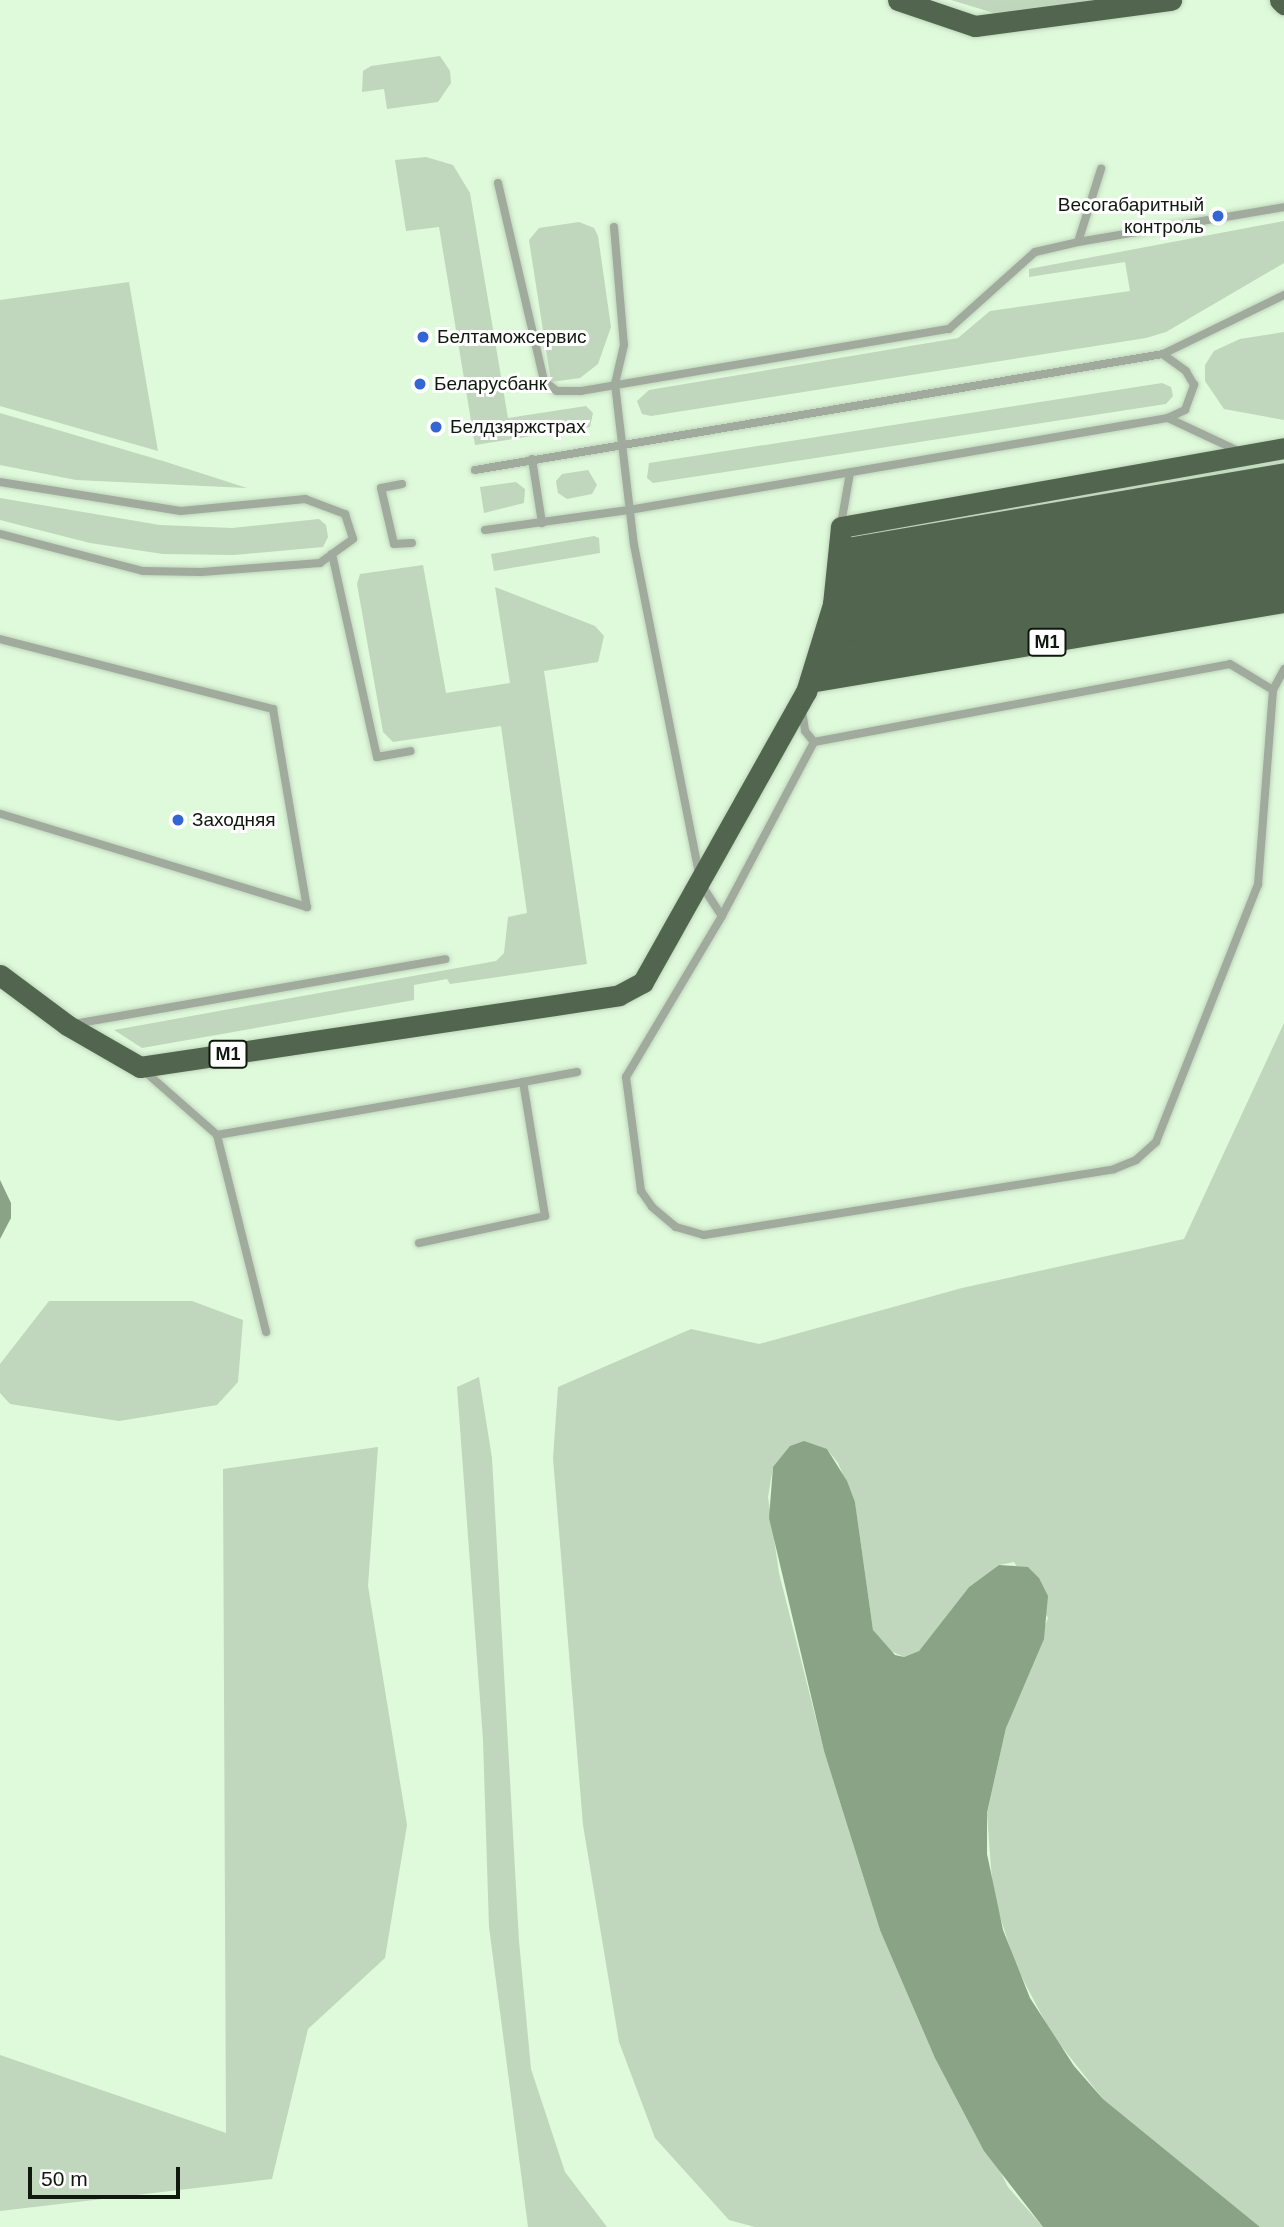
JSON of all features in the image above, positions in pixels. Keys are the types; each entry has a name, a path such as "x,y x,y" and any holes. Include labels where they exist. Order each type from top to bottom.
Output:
{"highway":[{"path":"898,0 975,26 1171,0"},
{"path":"1280,0 1284,4"},
{"path":"841,527 1284,448"},
{"path":"833,595 1284,473"},
{"path":"833,595 1284,488"},
{"path":"833,595 1284,506"},
{"path":"833,595 1284,525"},
{"name":"М1","path":"140,1067 619,995 642,982 701,884 810,679 833,595 841,527"},
{"path":"833,595 1284,545"},
{"name":"М1","path":"833,595 1284,563"},
{"name":"М1","path":"810,679 1284,582"},
{"name":"М1","path":"810,679 1284,602"},
{"path":"0,975 67,1025 140,1067"}],"lane":[{"path":"1078,242 1101,169"},
{"path":"498,183 544,381 557,391 615,384 949,329 1035,252 1078,242 1284,208"},
{"path":"614,227 624,345 615,384 624,442 629,510 701,884 722,916"},
{"path":"475,470 624,442 1163,354 1284,295"},
{"path":"485,530 629,510 1168,418 1185,410 1194,385 1186,371 1163,354"},
{"path":"1168,418 1245,454"},
{"path":"532,459 542,523"},
{"path":"841,527 850,473"},
{"path":"0,482 181,511 305,499 345,514 353,539 320,563 201,572 143,571 0,534"},
{"path":"402,484 381,488 394,544 412,543"},
{"path":"332,554 377,757 410,751"},
{"path":"0,639 273,709 307,907 0,814"},
{"path":"814,742 1230,664 1273,690"},
{"path":"814,742 722,916 626,1077 641,1191 652,1207 676,1227 704,1235 1114,1169 1136,1160 1156,1142 1258,885 1273,690 1284,669"},
{"path":"810,679 801,715 814,742"},
{"path":"67,1025 445,959"},
{"path":"140,1067 217,1135 266,1332"},
{"path":"217,1135 577,1072"},
{"path":"419,1243 545,1216 523,1082"}],"shaded area":[{"path":"951,0 1109,0 997,14"},
{"path":"440,56 450,71 451,83 438,102 387,109 384,89 362,92 363,71 371,66"},
{"path":"426,157 453,165 470,193 508,418 586,406 593,413 590,427 475,445 439,227 406,231 395,160"},
{"path":"1284,221 1284,263 1166,332 1146,338 651,416 642,414 637,401 649,390 958,338 990,311 1130,291 1125,262 1029,277 1029,269"},
{"path":"579,222 594,228 598,236 611,327 598,364 580,378 551,382 529,240 539,228"},
{"path":"129,282 158,451 0,406 0,300"},
{"path":"1284,332 1284,420 1224,409 1205,381 1205,365 1214,351 1240,339"},
{"path":"1162,383 1171,387 1173,396 1166,404 653,483 647,478 649,463"},
{"path":"0,413 247,488 76,480 0,465"},
{"path":"588,470 597,485 592,494 567,499 558,493 556,481 562,474"},
{"path":"516,482 525,489 524,503 484,513 480,487"},
{"path":"0,498 160,525 232,528 319,519 326,525 328,537 323,547 234,555 163,554 90,543 0,520"},
{"path":"594,536 599,538 600,553 494,571 491,554"},
{"path":"423,565 446,693 510,683 495,587 595,626 604,636 598,662 544,671 587,964 450,984 447,979 414,985 414,1000 142,1048 114,1030 496,961 504,953 508,917 527,913 501,726 393,742 383,732 357,584 360,574"},
{"path":"1284,1023 1284,2227 1260,2227 1103,2099 1051,2033 1015,1964 993,1894 987,1814 1006,1728 1048,1618 1014,1562 999,1565 969,1587 919,1651 904,1657 886,1649 873,1630 855,1502 838,1463 827,1449 773,1467 768,1497 779,1573 824,1751 880,1930 1008,2187 1043,2227 755,2227 729,2220 655,2138 619,2042 583,1825 553,1458 558,1387 691,1329 759,1344 962,1288 1184,1239"},
{"path":"0,1180 11,1203 11,1218 0,1239"},
{"path":"49,1301 192,1301 243,1320 238,1382 217,1405 119,1421 10,1404 0,1393 0,1364"},
{"path":"479,1377 492,1458 519,1941 531,2069 565,2172 607,2227 528,2227 489,1927 483,1740 457,1387"},
{"path":"804,1441 827,1449 847,1481 855,1502 873,1630 895,1655 904,1657 919,1651 969,1587 999,1565 1028,1567 1039,1578 1048,1596 1044,1639 1006,1728 987,1813 987,1854 1003,1930 1030,1998 1074,2066 1103,2099 1260,2227 1043,2227 984,2151 935,2058 880,1930 824,1751 769,1518 773,1467 790,1446"},
{"path":"378,1447 368,1586 407,1825 385,1958 308,2029 272,2179 0,2211 0,2055 226,2133 223,1469"}],"place":[{"name":"Весогабаритный контроль","path":"1218,216"},
{"name":"Белтаможсервис","path":"423,337"},
{"name":"Беларусбанк","path":"420,384"},
{"name":"Белдзяржстрах","path":"436,427"},
{"name":"Заходняя","path":"178,820"}]}
